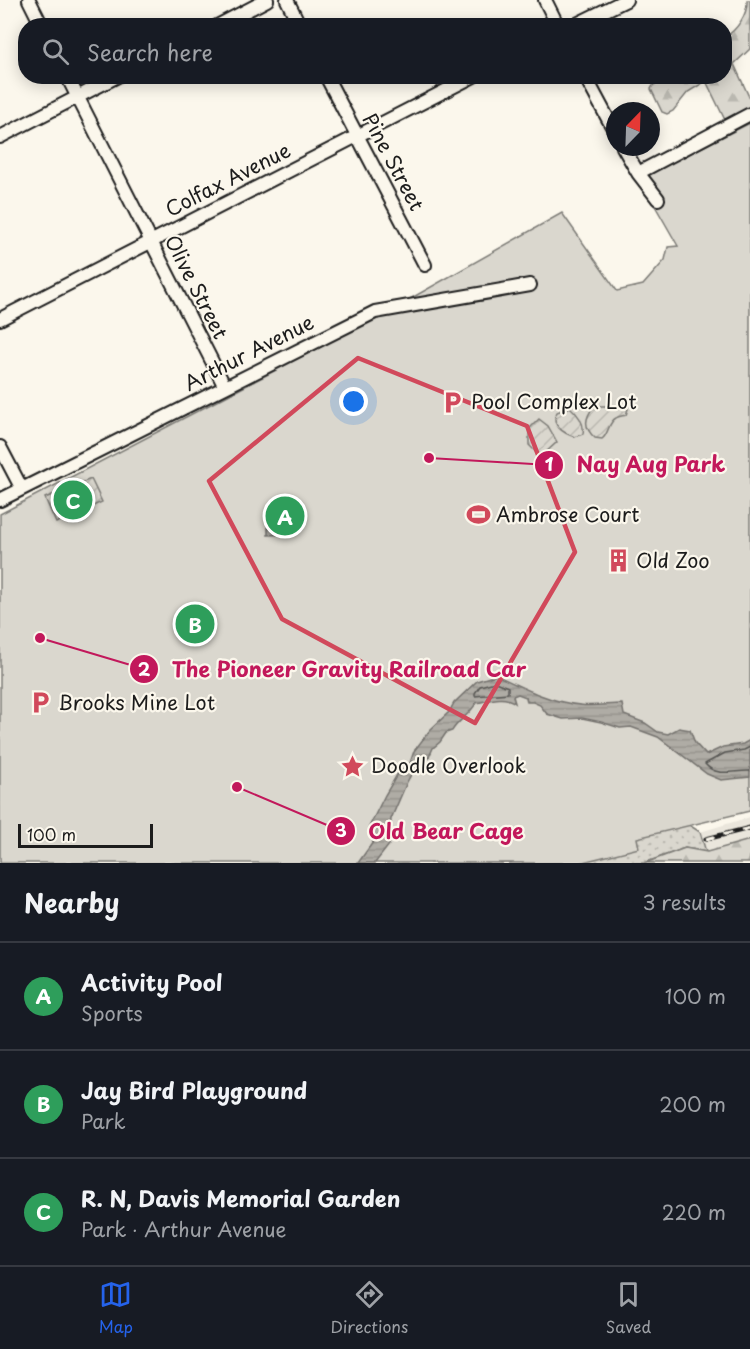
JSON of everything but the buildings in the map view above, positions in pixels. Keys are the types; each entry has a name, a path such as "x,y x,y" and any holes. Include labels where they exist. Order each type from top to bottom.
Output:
{"street":[{"path":"29,0 38,18"},
{"path":"232,18 267,0"},
{"path":"288,0 296,18"},
{"path":"545,0 554,18"},
{"path":"589,18 626,0"},
{"name":"Olive Street","path":"71,84 225,387"},
{"path":"0,137 102,84"},
{"name":"Pine Street","path":"330,84 425,265"},
{"name":"Colfax Avenue","path":"0,319 459,84"},
{"path":"589,84 606,115"},
{"path":"638,173 750,114"},
{"path":"628,156 658,200"},
{"name":"Arthur Avenue","path":"0,500 375,312 530,285"},
{"path":"0,447 22,489"}],"highlighted area":[{"path":"358,358 527,426 575,552 475,723 282,619 209,481"}],"shaded area":[{"path":"750,817 750,840 706,852 700,832"}],"green space":[{"path":"747,0 750,0 750,49 734,64 750,99 750,110 726,122 707,84 732,84 732,32 746,11"},
{"path":"655,84 701,84 688,92 673,111 667,114 662,112 660,102 657,102 651,89"},
{"path":"750,123 750,811 637,838 639,848 579,863 0,863 0,514 378,317 562,213 617,291 643,285 665,260 668,247 678,246 654,204 649,174"},
{"path":"594,406 621,406 628,409 626,415 613,420 602,439 595,438 587,426 587,418"},
{"path":"570,407 583,426 583,434 575,437 562,431 555,421 557,412"},
{"path":"539,419 548,426 557,442 544,454 538,454 529,445 529,429"},
{"path":"91,479 102,502 56,523 45,498"},
{"path":"686,823 700,832 706,852 685,848 644,863 429,863"},
{"path":"750,840 750,863 645,863 685,848 707,852"}],"water":[{"path":"297,507 298,523 293,524 294,534 268,535 268,524 273,523 272,508"},
{"path":"496,675 558,701 590,706 622,704 624,715 645,723 658,732 668,734 679,728 690,730 695,743 706,755 723,747 743,744 750,740 750,777 721,780 707,774 658,737 631,727 620,728 582,718 563,719 547,714 540,705 527,702 526,697 518,694 513,696 515,703 501,699 476,703 452,731 446,733 433,748 429,757 412,773 391,819 389,845 375,863 358,863 373,842 369,827 385,795 398,773 409,766 414,751 430,730 449,712 454,703 477,681"}],"railway":[{"path":"706,839 750,828"}],"place":[{"name":"Pool Complex Lot","path":"453,402"},
{"name":"Nay Aug Park","path":"429,458"},
{"name":"R. N, Davis Memorial Garden","path":"73,500"},
{"name":"Ambrose Court","path":"478,515"},
{"name":"Activity Pool","path":"285,516"},
{"name":"Old Zoo","path":"618,561"},
{"name":"Jay Bird Playground","path":"195,624"},
{"name":"The Pioneer Gravity Railroad Car","path":"40,638"},
{"name":"Brooks Mine Lot","path":"40,703"},
{"name":"Doodle Overlook","path":"353,766"},
{"name":"Old Bear Cage","path":"237,787"}]}
